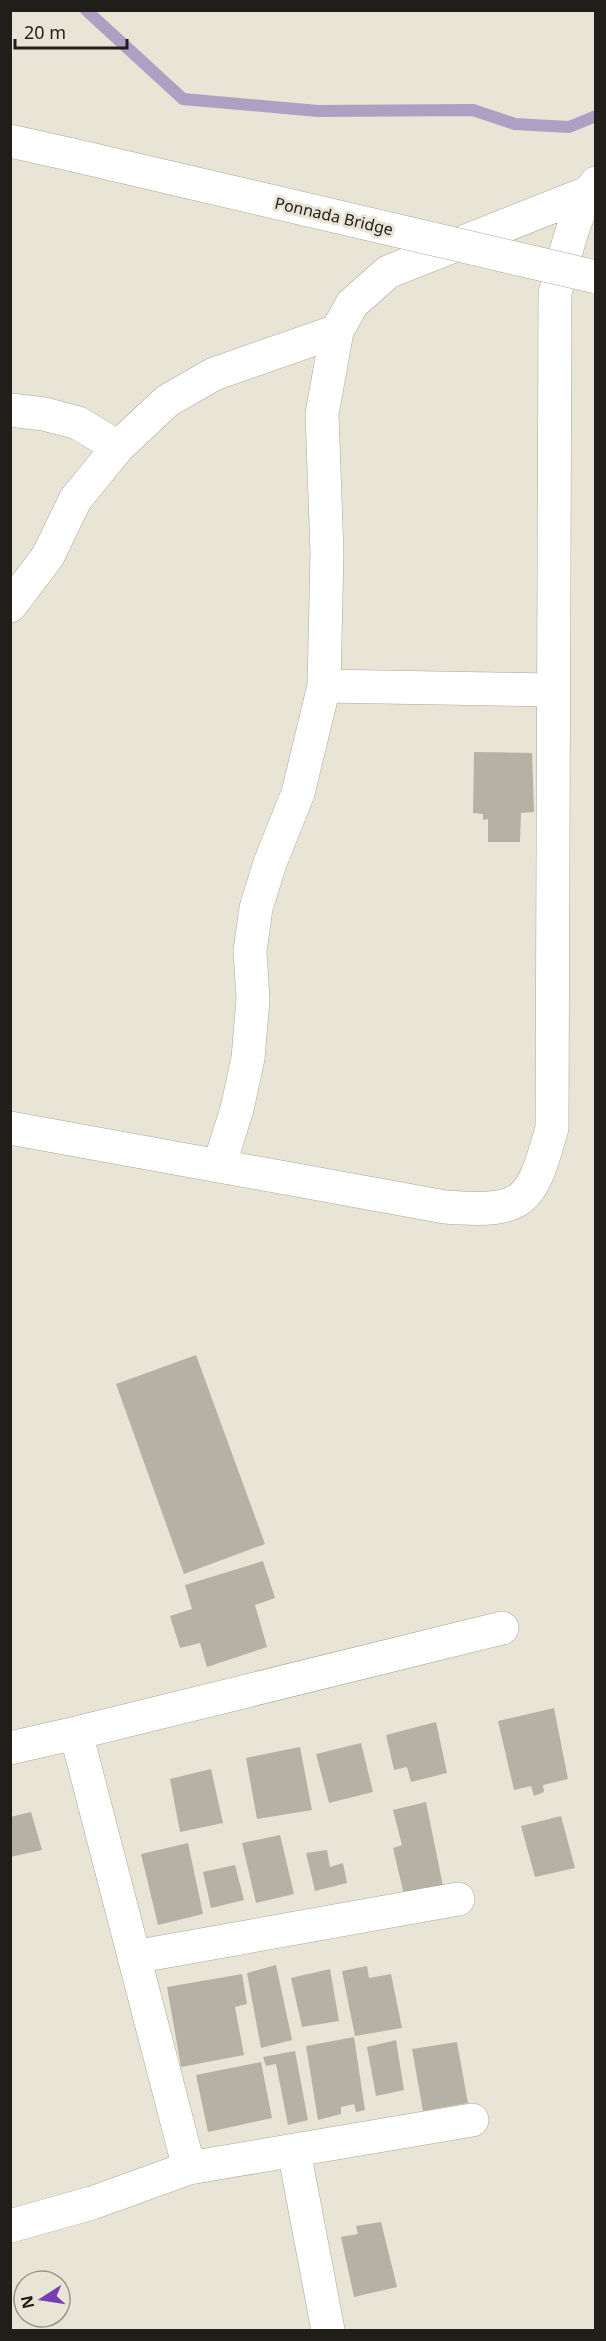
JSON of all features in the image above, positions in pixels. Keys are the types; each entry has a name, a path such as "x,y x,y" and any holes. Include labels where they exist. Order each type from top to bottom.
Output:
{"street":[{"name":"Ponnada Bridge","path":"10,141 596,277"},
{"path":"219,1166 237,1109 248,1058 253,1000 250,951 255,908 298,793 324,686 327,553 322,414 337,331 352,304 388,272 591,188"},
{"path":"10,1128 446,1207 488,1210 520,1201 539,1174 552,1128 555,293 591,188"},
{"path":"10,606 48,556 75,500 118,447 167,401 213,374 337,331"},
{"path":"10,410 44,414 78,423 118,447"},
{"path":"324,686 553,690"},
{"path":"10,1748 502,1628"},
{"path":"76,1733 189,2168"},
{"path":"134,1956 458,1899"},
{"path":"10,2226 92,2203 189,2168 472,2120"},
{"path":"294,2151 328,2331"}],"building":[{"path":"474,752 532,753 534,812 521,813 520,842 488,842 488,819 483,820 483,814 473,813"},
{"path":"196,1355 265,1544 184,1574 116,1384"},
{"path":"263,1561 275,1598 255,1605 267,1647 207,1667 200,1643 180,1648 170,1616 192,1609 185,1585"},
{"path":"554,1708 568,1779 543,1785 544,1792 534,1796 531,1786 514,1790 498,1721"},
{"path":"436,1722 447,1773 411,1782 407,1767 394,1770 386,1735"},
{"path":"361,1743 373,1792 329,1803 316,1754"},
{"path":"300,1747 312,1810 257,1819 246,1758"},
{"path":"211,1769 223,1823 180,1832 170,1779"},
{"path":"426,1802 444,1891 405,1899 393,1848 402,1845 393,1810"},
{"path":"31,1812 42,1850 10,1857 10,1817"},
{"path":"561,1816 575,1868 535,1877 521,1826"},
{"path":"280,1835 294,1894 256,1903 242,1843"},
{"path":"188,1843 203,1914 158,1925 141,1854"},
{"path":"327,1850 330,1867 343,1863 347,1883 315,1891 306,1853"},
{"path":"235,1865 244,1900 211,1908 203,1872"},
{"path":"276,1965 292,2040 261,2048 247,1973"},
{"path":"367,1966 369,1978 391,1974 402,2028 355,2036 342,1971"},
{"path":"330,1969 339,2021 302,2027 291,1978"},
{"path":"242,1974 247,2004 235,2007 244,2055 181,2067 167,1987"},
{"path":"354,2037 365,2110 356,2112 354,2104 341,2107 341,2114 318,2120 306,2046"},
{"path":"396,2040 404,2090 376,2096 367,2047"},
{"path":"457,2042 468,2103 423,2111 412,2049"},
{"path":"295,2051 308,2120 288,2125 276,2064 266,2066 263,2057"},
{"path":"261,2062 272,2118 208,2132 196,2075"},
{"path":"381,2222 397,2287 354,2297 341,2237 358,2234 356,2226"}],"waterway":[{"path":"86,10 183,99 318,111 473,110 515,124 569,127 596,116"}]}
